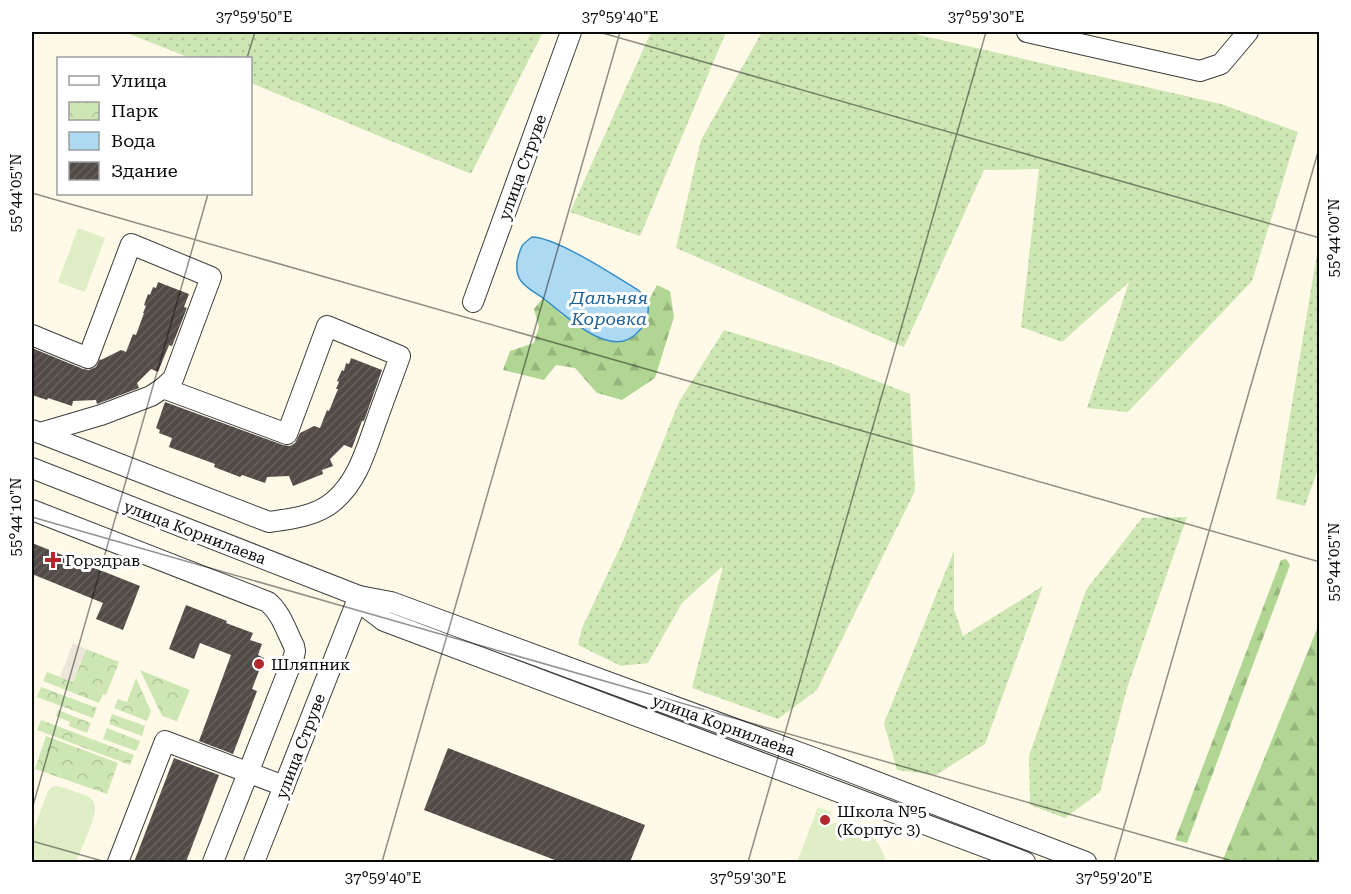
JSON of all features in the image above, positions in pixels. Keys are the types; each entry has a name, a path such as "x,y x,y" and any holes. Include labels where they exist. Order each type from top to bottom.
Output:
{"street":[{"name":"улица Струве","path":"473,302 571,32"},
{"path":"1027,32 1200,71 1221,64 1248,32"},
{"path":"32,335 88,358 131,244 211,277 173,379 163,388 151,396 101,415 36,432"},
{"path":"36,432 269,522 292,519 312,513 332,503 347,488 358,471 400,356 327,326 287,434 163,388"},
{"name":"улица Корнилаева","path":"32,468 359,596 391,602 802,753 1086,862"},
{"path":"32,510 268,602 280,616 295,651 213,862"},
{"name":"улица Струве","path":"254,862 359,596"},
{"name":"улица Корнилаева","path":"359,596 367,608 384,621 1025,862"},
{"path":"118,862 165,741 284,786"}],"green space":[{"path":"124,32 543,32 471,174 252,83 252,57 187,57"},
{"path":"651,32 726,32 640,236 570,212"},
{"path":"762,32 906,32 1221,104 1298,132 1252,281 1128,412 1087,408 1129,282 1062,342 1021,327 1039,169 984,170 904,347 676,248 701,140"},
{"path":"78,228 105,238 85,292 58,282"},
{"path":"1319,242 1319,466 1305,506 1276,499"},
{"path":"657,285 670,291 674,317 655,378 622,400 597,393 575,368 556,365 544,380 503,370 510,351 534,343 539,327 534,309 543,298 562,315 596,336 614,342 635,336 641,329 646,322 648,302"},
{"path":"724,330 831,363 910,394 915,491 817,690 778,719 692,688 723,566 682,603 648,663 621,666 578,645 582,628 623,541 679,402"},
{"path":"1187,517 1127,688 1100,792 1065,818 1030,805 1029,756 1086,590 1142,518"},
{"path":"954,551 954,609 963,636 1043,586 985,744 936,775 897,770 884,723"},
{"path":"1286,559 1290,565 1187,843 1175,840 1281,560"},
{"path":"1319,624 1319,862 1222,862"},
{"path":"86,649 119,662 106,695 103,694 99,703 43,681 47,672 73,682"},
{"path":"140,670 190,690 177,721 162,716"},
{"path":"136,678 151,711 147,721 114,708 118,699 127,702"},
{"path":"41,687 97,708 93,718 37,697"},
{"path":"58,710 91,723 87,733 69,726 70,722 56,716"},
{"path":"112,714 145,726 142,736 109,724"},
{"path":"41,720 134,755 130,765 37,730"},
{"path":"107,728 140,741 136,751 103,739"},
{"path":"46,736 118,763 107,794 35,769"},
{"path":"58,786 88,796 94,804 95,812 76,862 32,862 32,834 48,791"},
{"path":"818,807 831,812 828,825 840,822 850,823 865,829 880,847 886,862 797,862"}],"shaded area":[{"path":"73,643 86,649 73,682 60,677"}],"water":[{"name":"Дальняя Коровка","path":"532,237 570,250 638,290 646,299 648,306 647,318 640,330 626,340 614,342 601,338 575,323 526,286 519,277 517,264 522,246"}],"building":[{"path":"158,282 189,294 184,307 187,308 172,346 169,345 158,372 151,369 137,383 139,388 97,404 96,400 73,401 72,406 32,395 32,348 89,370 96,367 100,359 121,350 126,352 133,334 136,335 148,294 150,295 153,287 156,288"},
{"path":"351,358 382,370 352,448 344,445 330,459 333,466 322,470 323,474 293,486 289,476 267,477 265,483 214,467 215,464 169,447 172,438 159,433 160,430 156,428 165,402 290,446 295,443 300,433 314,426 320,428 338,389 336,389 339,382 337,381"},
{"path":"32,543 140,586 123,630 96,619 103,603 32,574"},
{"path":"186,605 253,633 250,640 262,644 258,655 264,658 252,689 257,691 233,754 199,741 231,655 200,643 194,659 169,649"},
{"path":"448,748 645,825 630,862 560,862 424,810"},
{"path":"174,758 219,775 186,862 134,862"}],"place":[{"name":"Горздрав","path":"53,560"},
{"name":"Шляпник","path":"259,664"},
{"name":"Школа №5 (Корпус 3)","path":"825,820"}]}
